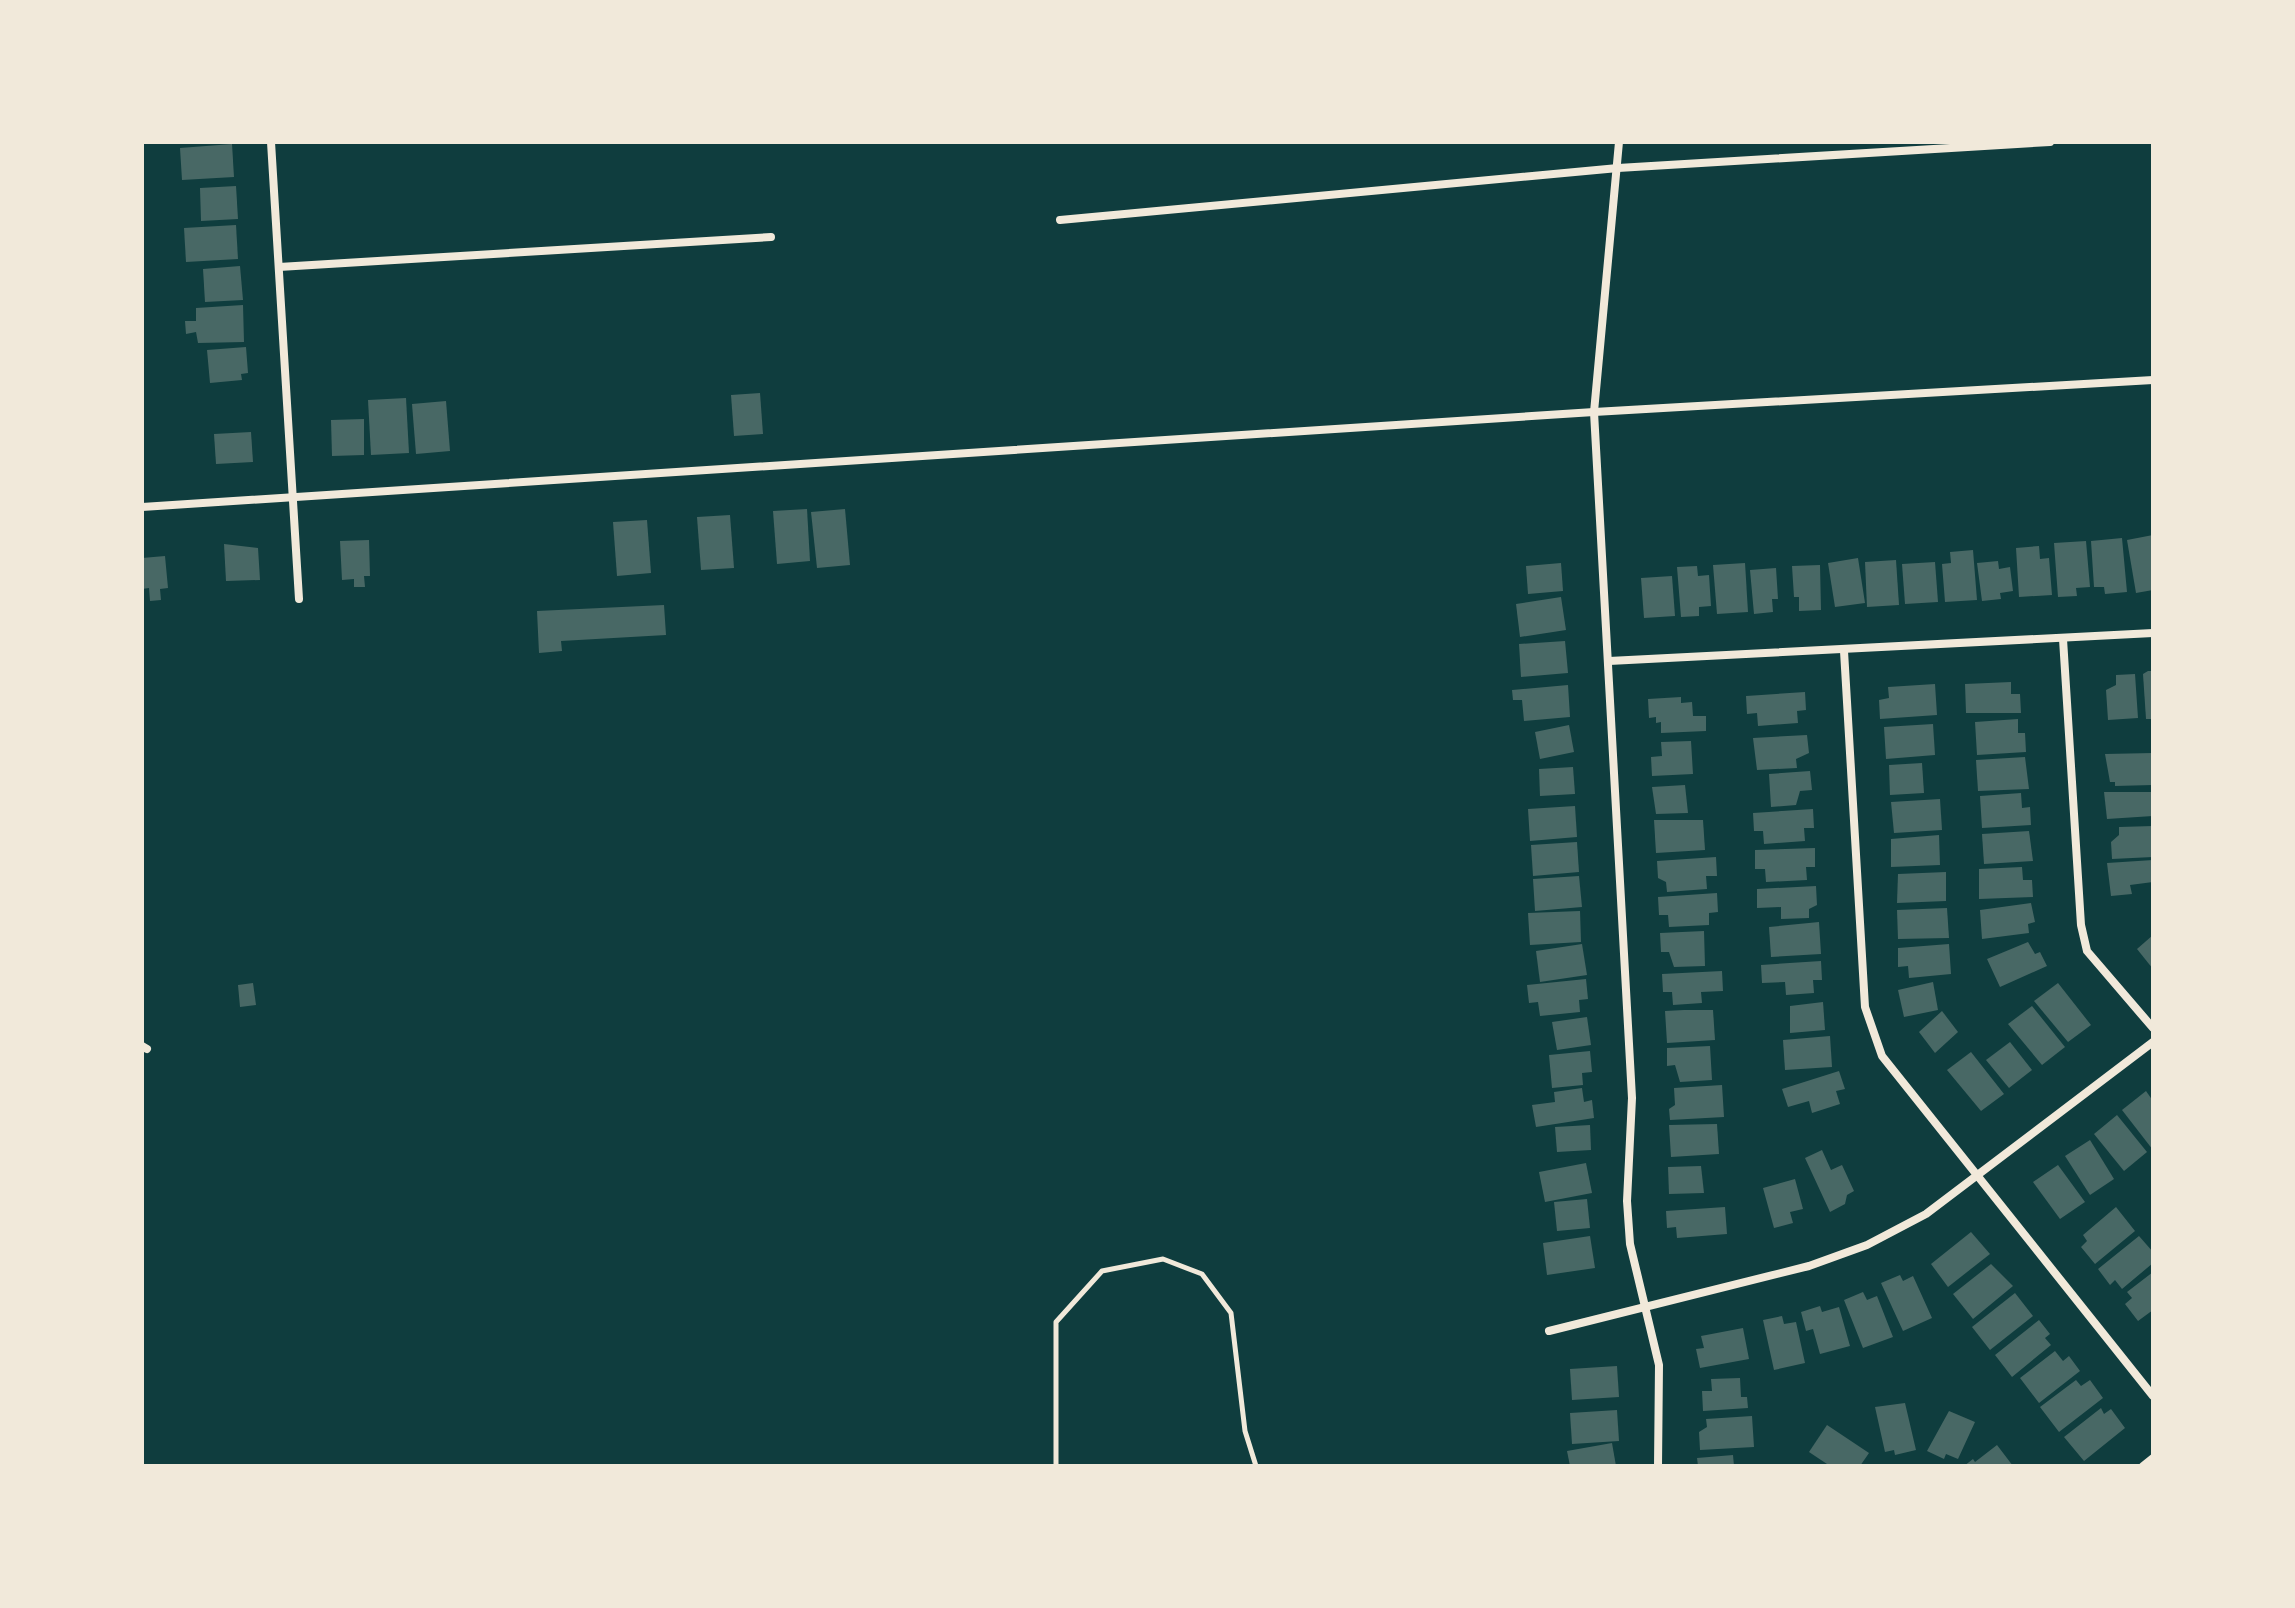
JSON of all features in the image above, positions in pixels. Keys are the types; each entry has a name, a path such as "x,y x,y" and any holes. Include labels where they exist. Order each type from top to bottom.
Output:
{"street":[{"path":"271,142 299,599"},
{"path":"1619,142 1594,412 1632,1098 1627,1201 1630,1244 1659,1365 1658,1466"},
{"path":"1060,220 1618,168 2050,142"},
{"path":"279,267 771,237"},
{"path":"142,507 293,500 1594,412 2153,380"},
{"path":"1609,661 2153,633"},
{"path":"2063,639 2081,925 2087,951 2153,1028"},
{"path":"1844,651 1865,1007 1882,1056 2153,1396"},
{"path":"1549,1331 1809,1266 1867,1245 1926,1214 2153,1042"},
{"path":"2143,1466 2153,1458"}],"lane":[{"path":"1056,1466 1056,1322 1102,1271 1163,1259 1202,1274 1231,1313 1245,1431 1256,1466"}],"building":[{"path":"232,144 234,177 182,180 180,148"},
{"path":"236,186 238,219 201,221 200,188"},
{"path":"236,225 238,259 186,262 184,228"},
{"path":"240,266 243,300 205,302 203,269"},
{"path":"243,305 244,342 198,343 196,332 186,334 185,321 196,321 196,308"},
{"path":"246,347 248,373 241,374 242,380 210,383 207,350"},
{"path":"760,393 763,434 734,436 731,395"},
{"path":"406,398 409,453 371,455 368,400"},
{"path":"446,401 450,451 416,454 412,404"},
{"path":"364,419 364,455 332,456 331,420"},
{"path":"251,432 253,462 216,464 214,434"},
{"path":"807,509 810,561 777,564 773,511"},
{"path":"845,509 850,565 817,568 811,512"},
{"path":"730,515 734,568 701,570 697,517"},
{"path":"647,520 651,573 617,576 613,522"},
{"path":"2153,535 2153,590 2136,593 2127,540"},
{"path":"2122,538 2127,592 2105,594 2104,587 2094,587 2091,541"},
{"path":"369,540 370,576 364,576 365,587 354,587 354,579 342,580 340,541"},
{"path":"2086,541 2090,587 2076,588 2077,596 2058,597 2054,543"},
{"path":"224,544 258,548 260,580 226,581"},
{"path":"2039,546 2040,559 2049,558 2052,595 2019,597 2016,548"},
{"path":"1973,550 1977,600 1945,602 1942,564 1951,563 1950,552"},
{"path":"165,556 168,588 160,589 161,600 150,601 149,588 142,589 142,558"},
{"path":"1858,558 1865,603 1835,607 1828,563"},
{"path":"1896,560 1899,605 1867,607 1865,562"},
{"path":"1998,561 1999,569 2010,567 2013,591 2000,593 2001,599 1982,601 1977,563"},
{"path":"1935,562 1938,602 1905,604 1902,564"},
{"path":"1561,563 1563,591 1528,594 1526,566"},
{"path":"1745,563 1748,612 1717,614 1713,565"},
{"path":"1820,565 1821,610 1799,611 1799,597 1794,597 1792,566"},
{"path":"1697,566 1698,576 1709,575 1711,606 1699,607 1699,616 1681,617 1677,567"},
{"path":"1776,568 1778,599 1772,599 1773,612 1754,614 1750,570"},
{"path":"1672,576 1675,616 1644,618 1641,578"},
{"path":"1561,597 1566,630 1520,637 1516,604"},
{"path":"664,605 666,635 561,641 562,651 539,653 537,611"},
{"path":"1565,641 1568,673 1521,677 1519,644"},
{"path":"2153,671 2153,719 2146,719 2143,674"},
{"path":"2135,674 2138,718 2108,720 2106,690 2116,685 2116,675"},
{"path":"2011,682 2011,694 2020,694 2021,713 1966,713 1965,684"},
{"path":"1935,684 1937,715 1880,719 1879,700 1889,698 1888,687"},
{"path":"1568,685 1570,717 1524,721 1522,700 1513,700 1512,690"},
{"path":"1805,692 1806,710 1797,711 1798,723 1758,726 1757,713 1747,714 1746,696"},
{"path":"1681,697 1681,703 1692,702 1693,716 1706,716 1706,731 1661,733 1661,722 1656,723 1656,717 1649,718 1648,699"},
{"path":"2018,719 2018,733 2025,733 2026,752 1977,755 1975,722"},
{"path":"1933,724 1935,755 1886,759 1884,727"},
{"path":"1569,725 1574,752 1540,759 1535,732"},
{"path":"1807,735 1809,753 1796,759 1797,768 1757,770 1753,738"},
{"path":"1691,741 1693,774 1652,776 1651,757 1662,756 1661,742"},
{"path":"2153,753 2153,785 2115,786 2115,782 2110,782 2105,754"},
{"path":"2025,757 2029,789 1978,791 1976,760"},
{"path":"1922,763 1924,793 1890,795 1889,765"},
{"path":"1573,767 1575,794 1540,796 1539,769"},
{"path":"1810,771 1812,790 1800,791 1796,805 1771,807 1769,774"},
{"path":"1685,785 1688,813 1656,814 1652,787"},
{"path":"2104,792 2151,792 2153,816 2107,819"},
{"path":"2021,793 2022,808 2030,807 2031,825 1982,828 1980,796"},
{"path":"1940,799 1942,830 1894,833 1891,802"},
{"path":"1575,806 1577,837 1530,841 1528,809"},
{"path":"1813,809 1814,828 1804,828 1805,841 1764,844 1763,831 1754,831 1753,813"},
{"path":"1654,820 1703,820 1705,850 1656,853"},
{"path":"2153,826 2153,857 2112,859 2111,842 2119,835 2119,827"},
{"path":"2029,831 2033,861 1984,864 1982,834"},
{"path":"1939,835 1940,865 1891,867 1891,839"},
{"path":"1577,842 1579,872 1533,876 1531,845"},
{"path":"1815,848 1815,867 1806,867 1807,880 1766,882 1765,869 1755,869 1755,850"},
{"path":"1716,857 1717,876 1706,876 1707,889 1667,892 1666,882 1658,878 1657,861"},
{"path":"2153,860 2153,882 2130,885 2132,894 2111,896 2107,863"},
{"path":"2022,867 2023,880 2032,880 2033,897 1979,899 1979,869"},
{"path":"1946,872 1946,901 1897,903 1898,874"},
{"path":"1579,876 1582,907 1535,911 1533,879"},
{"path":"1816,886 1817,905 1809,909 1809,918 1781,919 1781,907 1757,908 1757,889"},
{"path":"1717,893 1718,912 1709,913 1709,925 1669,927 1668,915 1659,915 1658,897"},
{"path":"2031,903 2035,922 2028,924 2029,933 1982,939 1980,910"},
{"path":"1947,908 1949,938 1898,939 1897,910"},
{"path":"1580,911 1581,942 1530,945 1528,913"},
{"path":"1819,922 1821,954 1771,957 1769,927"},
{"path":"1704,931 1705,966 1674,967 1669,952 1661,952 1660,933"},
{"path":"2153,935 2153,969 2137,949"},
{"path":"2028,942 2035,954 2040,952 2047,966 2000,987 1987,959"},
{"path":"1582,944 1587,975 1540,982 1536,951"},
{"path":"1949,944 1951,974 1909,978 1908,966 1898,967 1898,948"},
{"path":"1821,961 1822,980 1813,980 1814,993 1786,995 1785,982 1762,983 1761,965"},
{"path":"1722,971 1723,991 1701,992 1702,1003 1673,1005 1672,992 1663,992 1662,974"},
{"path":"1586,979 1588,999 1579,1000 1580,1012 1540,1016 1538,1002 1529,1003 1527,985"},
{"path":"1933,982 1938,1010 1904,1017 1898,990"},
{"path":"253,983 256,1005 240,1007 238,985"},
{"path":"2058,983 2091,1025 2068,1042 2034,1001"},
{"path":"1823,1002 1825,1030 1790,1033 1790,1006"},
{"path":"2032,1006 2065,1047 2042,1065 2008,1024"},
{"path":"1713,1010 1715,1040 1667,1043 1665,1011"},
{"path":"1942,1011 1958,1032 1935,1053 1919,1032"},
{"path":"1587,1017 1591,1045 1557,1050 1552,1022"},
{"path":"1830,1036 1832,1067 1785,1070 1783,1040"},
{"path":"2010,1042 2032,1070 2009,1088 1986,1060"},
{"path":"1710,1046 1712,1080 1680,1082 1675,1065 1667,1066 1667,1048"},
{"path":"1590,1051 1592,1072 1582,1073 1583,1085 1552,1088 1549,1055"},
{"path":"1971,1052 2004,1094 1981,1111 1947,1070"},
{"path":"1839,1071 1845,1089 1836,1091 1840,1104 1812,1113 1809,1101 1788,1107 1782,1089"},
{"path":"1722,1085 1724,1117 1670,1120 1669,1109 1675,1105 1674,1088"},
{"path":"1582,1088 1584,1102 1592,1100 1594,1118 1536,1127 1532,1105 1555,1102 1554,1092"},
{"path":"2146,1091 2153,1101 2153,1150 2122,1110"},
{"path":"2117,1115 2147,1152 2124,1171 2094,1134"},
{"path":"1717,1124 1719,1154 1671,1157 1669,1125"},
{"path":"1590,1125 1591,1150 1557,1152 1555,1127"},
{"path":"2090,1140 2114,1179 2090,1195 2065,1156"},
{"path":"1822,1150 1831,1170 1842,1165 1854,1191 1847,1195 1845,1204 1830,1212 1805,1158"},
{"path":"1586,1163 1592,1193 1545,1202 1539,1172"},
{"path":"2058,1165 2085,1202 2060,1219 2033,1182"},
{"path":"1701,1166 1704,1193 1669,1194 1668,1167"},
{"path":"1795,1179 1803,1209 1790,1212 1793,1223 1774,1228 1763,1188"},
{"path":"1587,1199 1590,1228 1557,1231 1554,1202"},
{"path":"1725,1207 1727,1234 1677,1238 1676,1227 1667,1228 1666,1211"},
{"path":"2116,1207 2135,1231 2095,1264 2081,1247 2087,1241 2083,1235"},
{"path":"1971,1232 1990,1254 1948,1287 1931,1264"},
{"path":"1590,1236 1595,1268 1547,1275 1543,1243"},
{"path":"2139,1236 2153,1252 2153,1263 2122,1289 2115,1280 2110,1285 2098,1269"},
{"path":"1991,1264 2013,1286 1973,1319 1953,1294"},
{"path":"2153,1272 2153,1310 2138,1321 2125,1304 2132,1298 2127,1292"},
{"path":"1900,1275 1903,1281 1913,1276 1932,1318 1903,1331 1881,1283"},
{"path":"1863,1292 1867,1300 1877,1296 1893,1337 1863,1348 1844,1300"},
{"path":"2015,1293 2033,1316 1990,1350 1972,1327"},
{"path":"1820,1306 1822,1312 1839,1307 1850,1346 1820,1354 1813,1329 1806,1331 1801,1312"},
{"path":"1782,1316 1784,1324 1796,1322 1805,1363 1774,1370 1763,1320"},
{"path":"2039,1320 2050,1334 2045,1338 2051,1345 2012,1377 1995,1355"},
{"path":"1743,1328 1749,1359 1700,1368 1696,1349 1704,1348 1701,1336"},
{"path":"2055,1351 2063,1361 2069,1356 2080,1371 2039,1403 2020,1378"},
{"path":"1617,1366 1619,1397 1572,1400 1570,1369"},
{"path":"1740,1378 1741,1397 1747,1397 1748,1408 1703,1411 1702,1391 1712,1391 1711,1379"},
{"path":"2076,1380 2081,1386 2090,1380 2103,1398 2059,1432 2040,1407"},
{"path":"1905,1403 1916,1450 1895,1455 1894,1450 1885,1452 1875,1407"},
{"path":"2101,1408 2104,1414 2111,1409 2125,1428 2084,1461 2064,1437"},
{"path":"1617,1410 1619,1441 1572,1444 1570,1413"},
{"path":"1949,1411 1975,1422 1958,1459 1946,1454 1944,1459 1927,1451"},
{"path":"1752,1416 1754,1447 1700,1450 1699,1432 1707,1427 1706,1419"},
{"path":"1827,1425 1869,1453 1860,1466 1830,1466 1809,1452"},
{"path":"1612,1443 1616,1466 1570,1466 1567,1451"},
{"path":"1997,1445 2013,1466 1964,1466 1973,1459 1975,1462"},
{"path":"1733,1455 1734,1466 1698,1466 1697,1458"}]}
